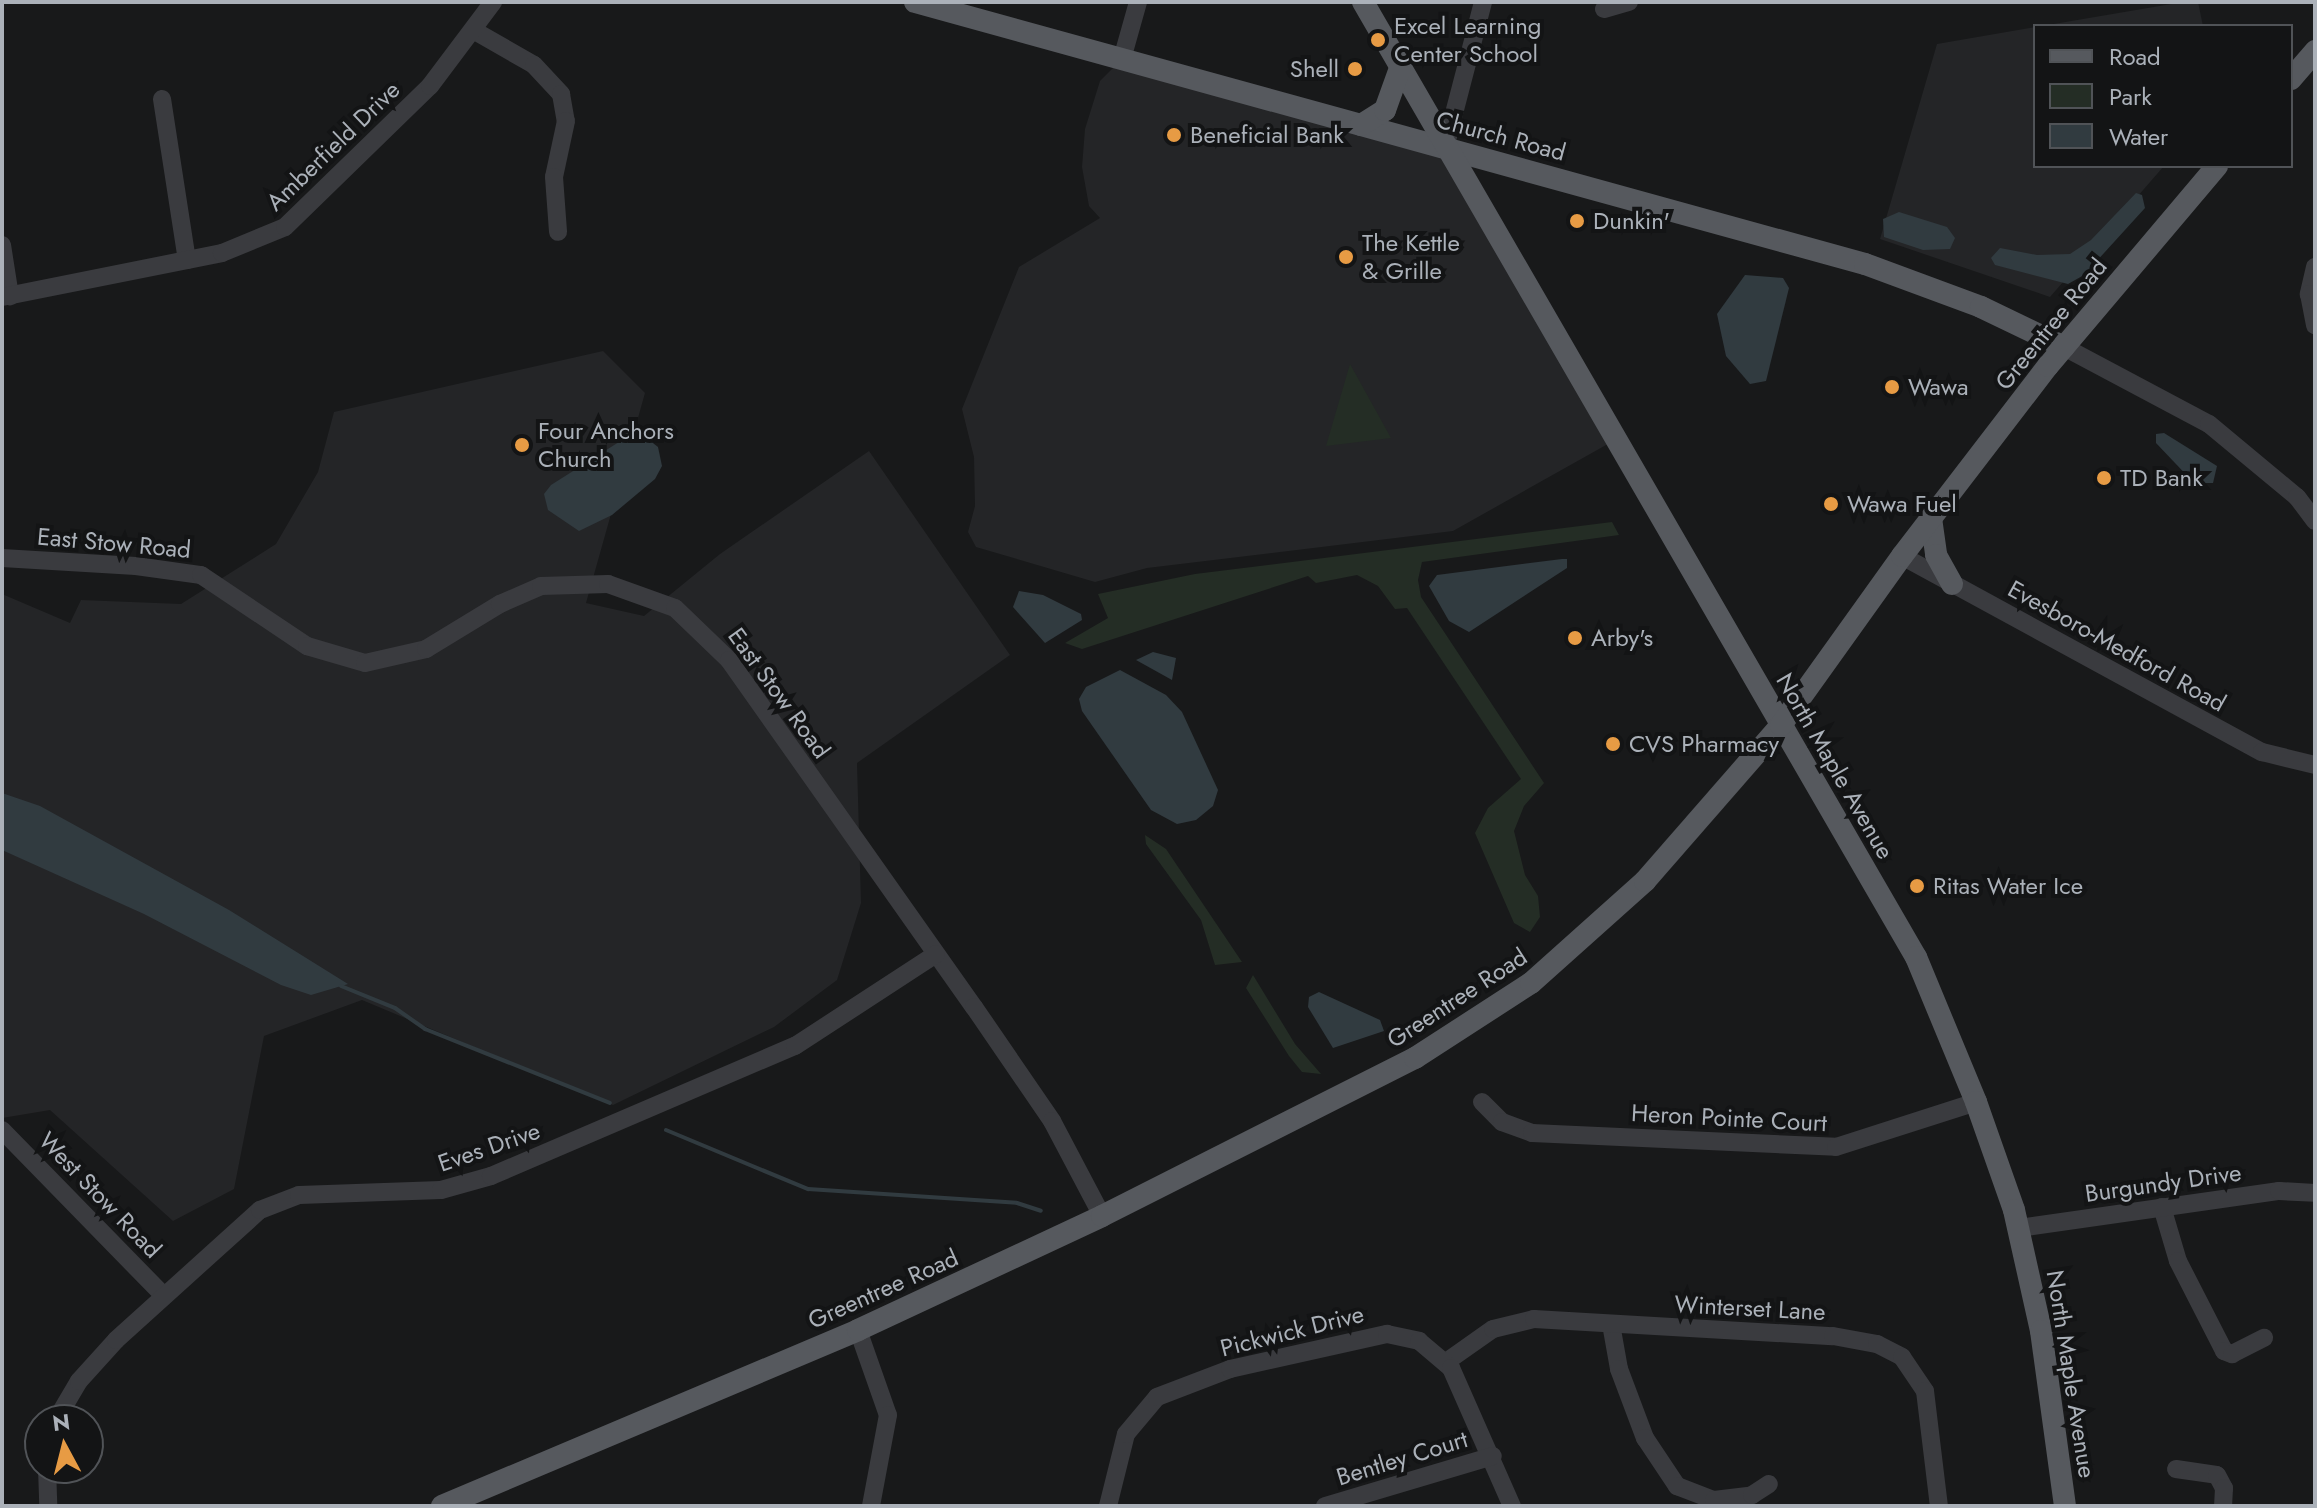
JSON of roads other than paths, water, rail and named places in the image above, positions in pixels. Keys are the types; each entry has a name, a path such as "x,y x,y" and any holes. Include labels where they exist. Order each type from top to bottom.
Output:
{"main road":[{"name":"Church Road","path":"915,2 1865,264 1981,307 2064,347"},
{"name":"North Maple Avenue","path":"1363,2 1916,957 1976,1102 2019,1228 2041,1331 2065,1506"},
{"path":"2293,77 2315,51"},
{"path":"1361,125 1385,110 1400,68"},
{"name":"Greentree Road","path":"442,1506 858,1330 1102,1216 1415,1058 1531,983 1645,881 1781,725 1902,556 2064,347 2215,168"},
{"path":"1931,518 1940,567 1952,584"}],"street":[{"name":"Amberfield Drive","path":"473,30 479,2"},
{"name":"Amberfield Drive","path":"2,245 6,297 187,260 265,238 303,214 430,86 493,2"},
{"path":"1122,59 1138,2"},
{"path":"1445,148 1483,2"},
{"path":"1604,9 1629,2"},
{"path":"473,30 534,65 561,94 566,121 554,177 558,232"},
{"path":"162,99 187,260"},
{"path":"2315,267 2309,294 2315,325"},
{"path":"2064,347 2209,424 2297,497 2315,521"},
{"name":"Evesboro-Medford Road","path":"1902,556 2262,752 2315,765"},
{"name":"East Stow Road","path":"2,558 136,566 201,575 307,646 365,663 426,649 500,604 541,586 585,581 654,597 695,623 729,660 1052,1121 1102,1216"},
{"name":"Eves Drive","path":"66,1404 86,1372 163,1295 243,1221 279,1201 321,1192 441,1190 491,1176 795,1046 936,954"},
{"name":"Heron Pointe Court","path":"1482,1102 1502,1122 1532,1133 1836,1147 1976,1102"},
{"name":"West Stow Road","path":"2,1130 163,1295"},
{"name":"Burgundy Drive","path":"2019,1228 2279,1191 2315,1193"},
{"path":"2162,1207 2178,1261 2227,1355 2264,1338"},
{"name":"Winterset Lane","path":"1446,1362 1482,1335 1519,1320 1833,1336 1890,1349 1912,1367 1925,1391 1939,1506"},
{"path":"1611,1324 1619,1369 1645,1438 1677,1486 1714,1500 1752,1495 1769,1484"},
{"path":"858,1330 888,1415 871,1506"},
{"name":"Pickwick Drive","path":"1108,1506 1126,1434 1146,1407 1171,1390 1370,1335 1419,1341 1446,1362 1493,1456 1512,1506"},
{"name":"Bentley Court","path":"1325,1506 1493,1456"},
{"path":"2176,1469 2217,1475 2224,1488 2223,1506"},
{"path":"47,1484 48,1506"}],"water":[{"path":"2136,193 2142,195 2145,208 2084,275 2068,284 1995,265 1991,258 2000,248 2037,255 2070,254 2091,240"},
{"path":"1899,212 1947,227 1955,238 1950,249 1923,250 1884,237 1883,219"},
{"path":"1745,275 1783,278 1789,288 1766,381 1750,384 1726,356 1717,314"},
{"path":"2164,433 2217,466 2213,483 2194,483 2156,443 2156,434"},
{"path":"630,435 644,436 658,447 662,466 655,479 612,515 579,531 548,510 544,494 551,485"},
{"path":"1567,559 1567,568 1469,632 1449,621 1429,586 1437,575"},
{"path":"1019,591 1043,595 1081,614 1082,620 1045,643 1013,607"},
{"path":"1153,652 1176,658 1172,680 1136,660"},
{"path":"1120,670 1166,695 1182,712 1218,790 1213,806 1196,820 1177,824 1151,810 1082,711 1079,699 1086,687"},
{"path":"2,793 40,806 229,910 348,984 311,995 281,985 144,914 2,850"},
{"path":"1319,992 1380,1020 1384,1031 1333,1048 1308,1007 1309,997"}],"waterway":[{"path":"341,986 395,1008 425,1029 610,1103"},
{"path":"666,1130 808,1189 1017,1203 1041,1211"}],"place":[{"name":"Excel Learning Center School","path":"1378,40"},
{"name":"Shell","path":"1355,69"},
{"name":"Beneficial Bank","path":"1174,135"},
{"name":"Dunkin'","path":"1577,221"},
{"name":"The Kettle & Grille","path":"1346,257"},
{"name":"Wawa","path":"1892,387"},
{"name":"Four Anchors Church","path":"522,445"},
{"name":"TD Bank","path":"2104,478"},
{"name":"Wawa Fuel","path":"1831,504"},
{"name":"Arby's","path":"1575,638"},
{"name":"CVS Pharmacy","path":"1613,744"},
{"name":"Ritas Water Ice","path":"1917,886"}]}
